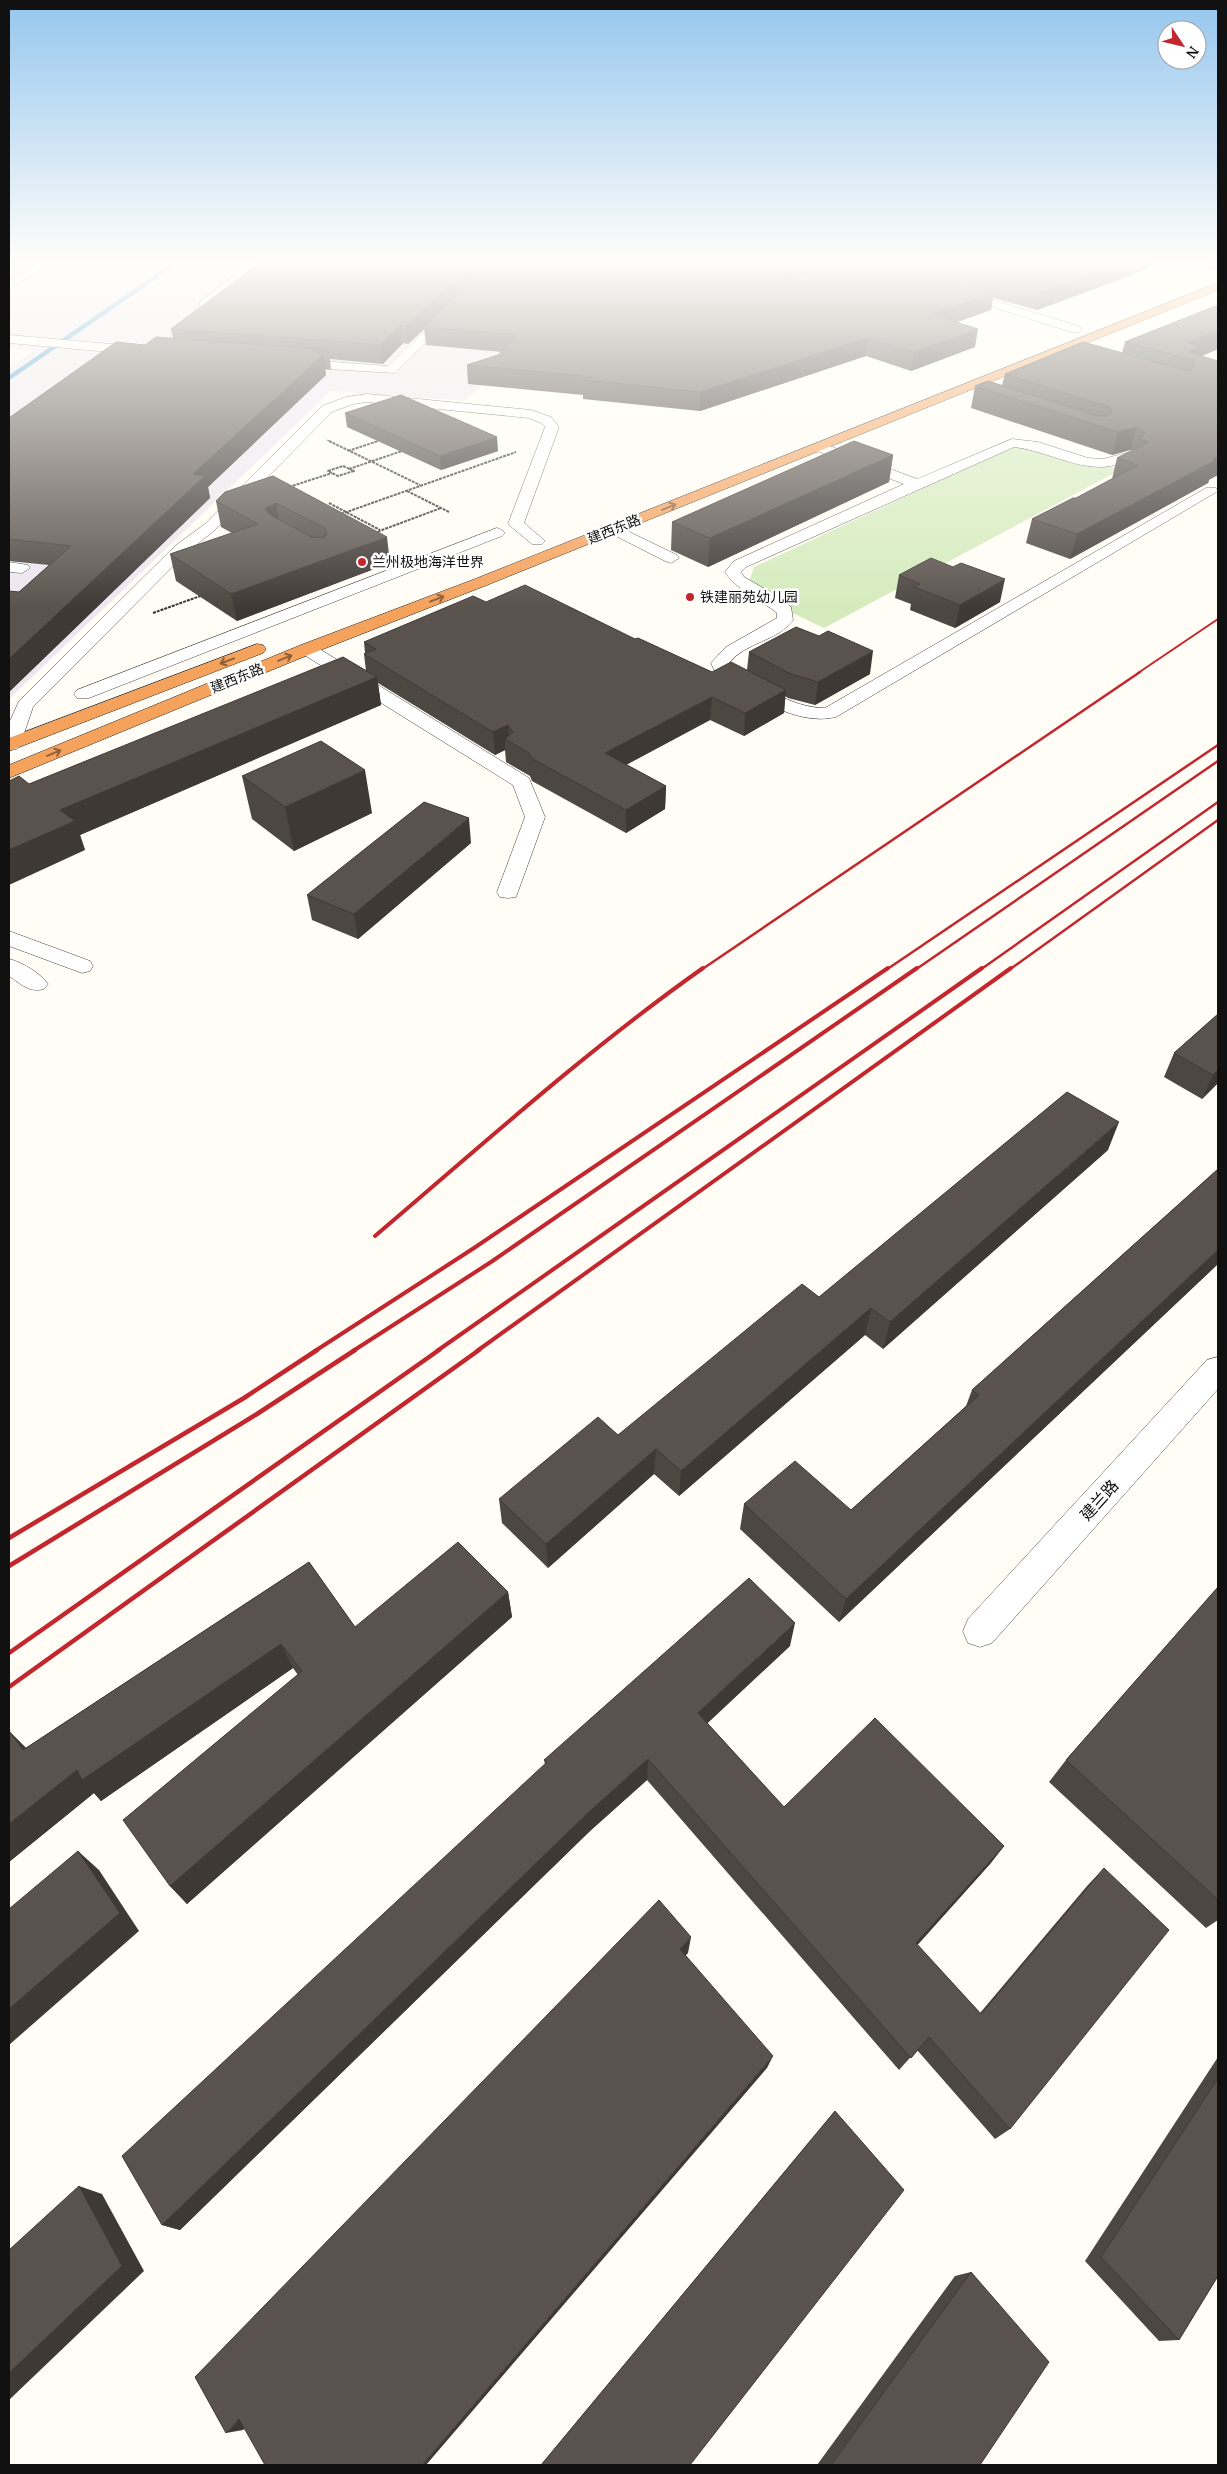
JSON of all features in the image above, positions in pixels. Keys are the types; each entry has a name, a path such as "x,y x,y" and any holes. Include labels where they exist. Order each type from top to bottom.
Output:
{"highway":[{"name":"建西东路","path":"9,772 307,649 991,377"},
{"path":"520,548 542,539"},
{"name":"建西东路","path":"9,745 271,644"}],"street":[{"path":"962,389 980,395"},
{"path":"9,745 25,705 181,549 210,527 327,409 345,402 367,398 540,416 546,420 552,427 516,524 542,539"},
{"path":"1130,456 1095,463 1026,443 1012,443 740,564 732,572 738,580 766,596 785,611 786,620 725,655 720,663 722,670 802,712 817,715 828,713 1211,491"},
{"path":"819,447 917,484"},
{"path":"613,529 671,558"},
{"path":"83,694 361,580 497,533"},
{"path":"361,580 384,593"},
{"path":"307,649 522,782 535,817 508,892"},
{"path":"9,938 82,966"},
{"path":"9,966 36,984"},
{"name":"建兰路","path":"980,1631 1218,1369"}],"path":[{"path":"305,430 421,486"},
{"path":"348,451 385,439"},
{"path":"349,469 354,471 338,476 328,471 343,466 349,469 406,449"},
{"path":"336,515 523,450"},
{"path":"406,491 449,512"},
{"path":"329,503 381,530"},
{"path":"372,533 441,508"},
{"path":"151,614 206,594"}],"shaded area":[{"path":"9,377 490,377 465,401 331,391 9,699"}],"green space":[{"path":"1010,448 1023,448 1122,469 824,628 746,591 754,567"}],"building":[{"path":"66,377 298,377 193,474 205,476 9,659 9,591 19,592 71,546 9,539 9,418"},
{"path":"591,377 745,377 700,392 583,380"},
{"path":"1016,377 1218,377 1218,456 1213,459 1216,460 1077,534 1032,519 1138,465 1117,458 1149,442 1139,439 1145,433 1136,427 1118,432 975,386 988,381 1098,416 1109,416 1112,412 1109,407"},
{"path":"401,395 497,437 440,456 345,413"},
{"path":"854,441 893,455 710,538 672,522"},
{"path":"273,476 387,537 231,594 170,554 258,524 216,501 225,492","holes":["276,503 325,528 327,534 324,538 311,537 269,514 265,509"]},
{"path":"931,558 953,567 961,563 1005,579 960,605 914,587 920,584 899,575"},
{"path":"525,585 635,639 638,638 712,672 731,662 786,690 745,713 712,697 605,753 666,786 626,810 531,758 529,753 505,739 513,732 508,725 493,732 364,654 376,649 364,642 473,596 486,602"},
{"path":"796,627 819,636 828,631 873,651 818,682 791,674 749,652"},
{"path":"343,657 377,677 60,810 75,821 9,850 9,781 19,776 29,784"},
{"path":"321,741 365,770 285,807 242,776"},
{"path":"424,802 469,818 354,914 307,895"},
{"path":"1218,1014 1218,1070 1213,1075 1174,1053"},
{"path":"1067,1092 1119,1122 890,1322 871,1308 681,1471 656,1449 546,1544 499,1499 598,1417 618,1435 802,1284 819,1297"},
{"path":"1218,1169 1218,1250 846,1599 744,1504 795,1461 851,1510 979,1395 972,1390"},
{"path":"458,1542 508,1592 170,1886 123,1820 302,1671 281,1644 82,1780 77,1770 9,1824 9,1731 23,1750 309,1562 355,1627"},
{"path":"749,1578 795,1623 698,1713 784,1807 875,1718 1004,1846 916,1943 981,2014 1104,1868 1169,1930 1010,2129 929,2037 911,2058 648,1759 589,1812 162,2225 122,2156 547,1762 544,1760"},
{"path":"1218,1587 1218,1900 1066,1760"},
{"path":"78,1851 120,1913 9,2009 9,1909"},
{"path":"659,1900 691,1937 680,1949 773,2056 422,2465 265,2465 239,2419 226,2433 195,2377"},
{"path":"1218,2078 1218,2276 1179,2340 1101,2257"},
{"path":"835,2111 904,2190 690,2465 541,2465"},
{"path":"79,2186 122,2266 9,2373 9,2250"},
{"path":"971,2272 1049,2362 980,2465 831,2465"}],"railway":[{"path":"1138,673 1218,619"},
{"path":"701,970 1140,672"},
{"path":"886,970 1218,745"},
{"path":"915,970 1218,761"},
{"path":"980,970 1218,802"},
{"path":"1009,970 1218,820"},
{"path":"375,1236 576,1065 703,968"},
{"path":"315,1351 474,1248 888,968"},
{"path":"353,1351 491,1262 917,968"},
{"path":"437,1351 982,968"},
{"path":"477,1351 1011,968"},
{"path":"9,1538 244,1398 317,1350"},
{"path":"9,1566 257,1414 355,1350"},
{"path":"9,1653 439,1350"},
{"path":"9,1687 479,1350"}],"place":[{"name":"兰州极地海洋世界","path":"362,562"},
{"name":"铁建丽苑幼儿园","path":"690,597"}]}
